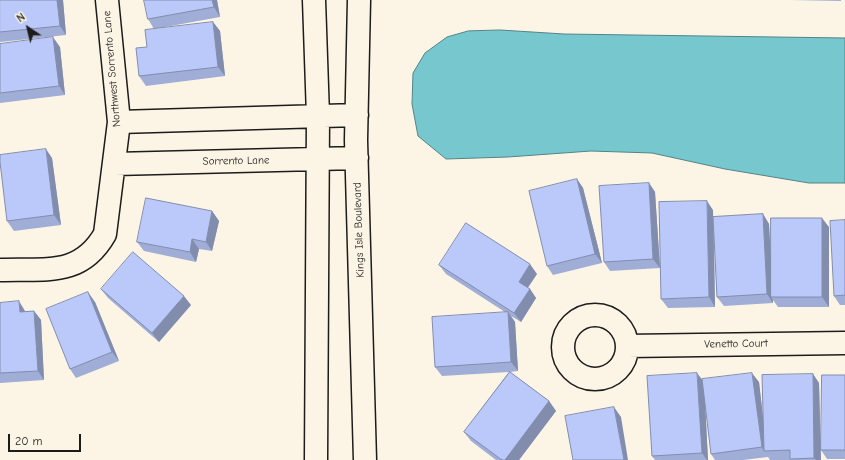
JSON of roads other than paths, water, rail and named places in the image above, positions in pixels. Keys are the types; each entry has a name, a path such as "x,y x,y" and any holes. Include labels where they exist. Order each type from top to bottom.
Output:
{"street":[{"name":"Northwest Sorrento Lane","path":"0,270 67,267 78,263 98,247 105,234 119,122 107,0"},
{"path":"314,0 318,116 316,460"},
{"name":"Kings Isle Boulevard","path":"359,0 357,158 365,460"},
{"path":"119,122 357,115"},
{"name":"Sorrento Lane","path":"114,164 357,158"},
{"name":"Venetto Court","path":"627,346 845,343"}],"water":[{"path":"500,30 564,34 845,38 845,183 809,183 725,169 652,153 591,151 508,157 446,159 418,136 412,104 413,73 425,53 447,37 468,31"}]}
